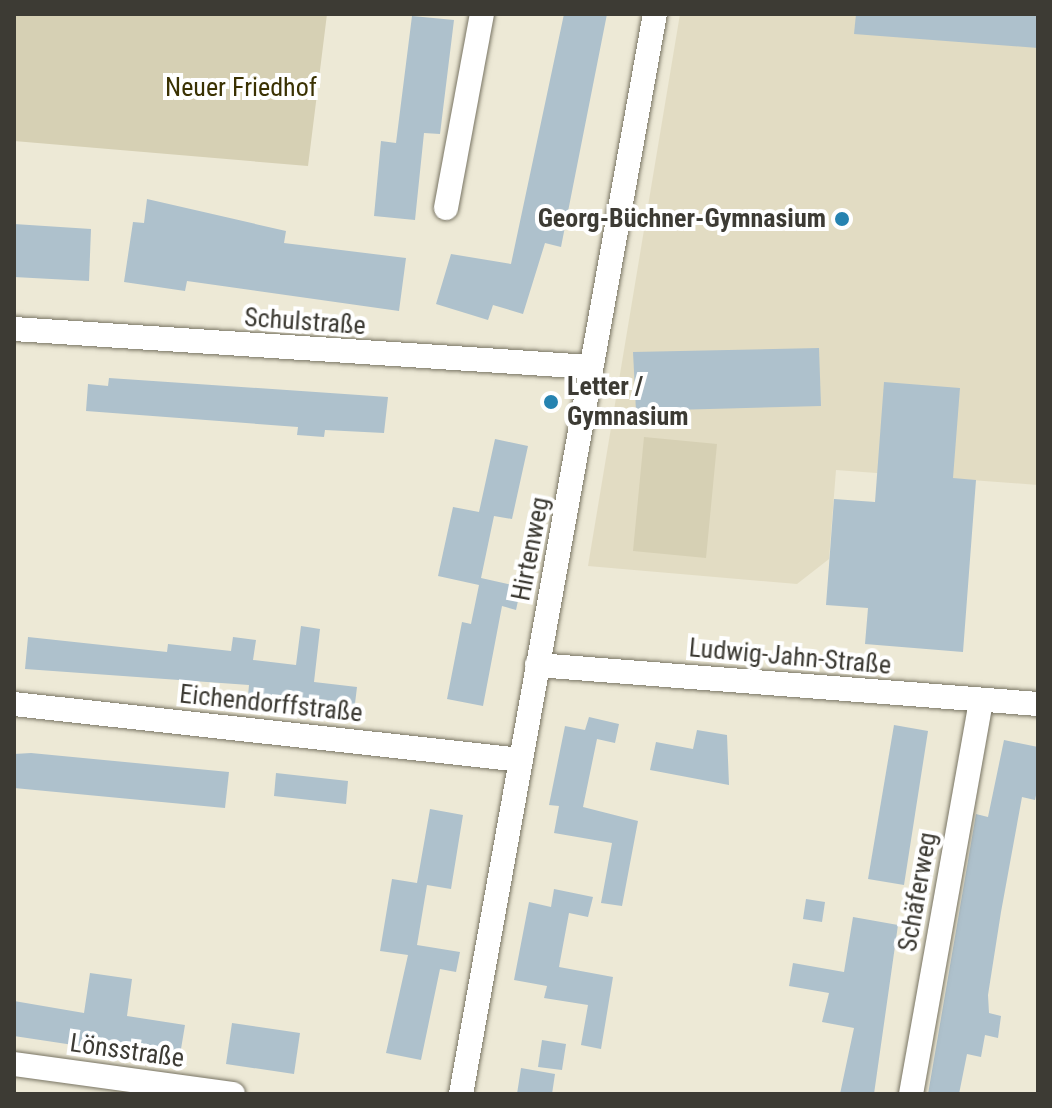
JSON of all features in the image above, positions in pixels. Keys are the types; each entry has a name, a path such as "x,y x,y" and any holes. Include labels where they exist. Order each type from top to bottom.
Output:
{"street":[{"path":"446,208 482,14"},
{"name":"Hirtenweg","path":"461,1094 655,14"},
{"name":"Schulstraße","path":"14,329 591,367"},
{"name":"Ludwig-Jahn-Straße","path":"537,665 1038,704"},
{"name":"Schäferweg","path":"911,1094 981,700"},
{"name":"Eichendorffstraße","path":"14,704 521,760"},
{"name":"Lönsstraße","path":"14,1064 233,1094"}],"shaded area":[{"name":"Georg-Büchner-Gymnasium","path":"680,14 1038,14 1038,485 836,470 829,559 797,584 588,566"}],"green space":[{"name":"Neuer Friedhof","path":"14,14 327,14 308,166 14,141"},
{"path":"644,437 717,444 706,558 633,551"}],"building":[{"path":"564,14 607,14 561,247 545,243 523,314 493,305 488,320 436,304 451,254 511,264"},
{"path":"856,14 1038,14 1038,48 854,34"},
{"path":"412,16 454,20 440,134 424,133 415,220 374,216 381,141 396,143"},
{"path":"147,199 286,231 284,243 406,258 399,311 187,281 185,291 124,282 133,222 144,223"},
{"path":"14,224 91,229 89,281 14,277"},
{"path":"819,348 821,406 636,411 633,352"},
{"path":"109,378 388,397 384,433 325,430 324,437 297,435 298,427 86,411 88,384 108,386"},
{"path":"884,382 960,388 953,478 976,480 963,652 865,644 868,608 826,605 834,499 875,502"},
{"path":"495,439 528,446 512,519 494,516 481,578 521,587 516,610 502,606 483,706 447,699 462,622 471,624 479,585 438,576 453,507 479,512"},
{"path":"301,626 320,629 314,682 357,687 353,720 247,706 249,685 25,669 28,637 167,652 168,644 231,651 233,637 256,640 253,660 296,665"},
{"path":"589,717 619,724 615,743 597,739 583,807 638,821 622,906 601,903 612,843 554,833 559,806 549,805 565,726 585,730"},
{"path":"894,725 928,731 904,885 868,879"},
{"path":"697,730 727,735 729,785 650,770 656,742 693,749"},
{"path":"1004,740 1038,747 1038,786 1035,800 1022,797 1001,912 988,995 989,1013 1001,1016 998,1038 985,1035 981,1057 967,1054 959,1094 928,1094 976,814 988,817"},
{"path":"31,753 229,772 225,808 14,788 14,754"},
{"path":"276,773 348,781 346,804 274,796"},
{"path":"430,809 463,815 451,889 427,885 417,945 460,952 456,972 440,969 421,1060 386,1053 408,955 380,951 392,879 417,883"},
{"path":"554,889 593,897 588,917 569,913 559,967 613,977 601,1049 581,1045 588,1005 544,998 547,986 514,980 529,902 551,907"},
{"path":"806,899 825,902 822,922 803,919"},
{"path":"853,917 898,925 874,1094 840,1094 854,1028 822,1022 829,993 789,986 793,963 844,972"},
{"path":"90,973 132,979 127,1016 185,1025 179,1061 14,1036 14,1001 84,1013"},
{"path":"232,1023 300,1033 294,1074 226,1064"},
{"path":"542,1040 566,1044 562,1070 538,1067"},
{"path":"521,1068 555,1074 552,1094 517,1094"}],"place":[{"name":"Georg-Büchner-Gymnasium","path":"842,219"},
{"name":"Letter / Gymnasium","path":"551,402"}]}
